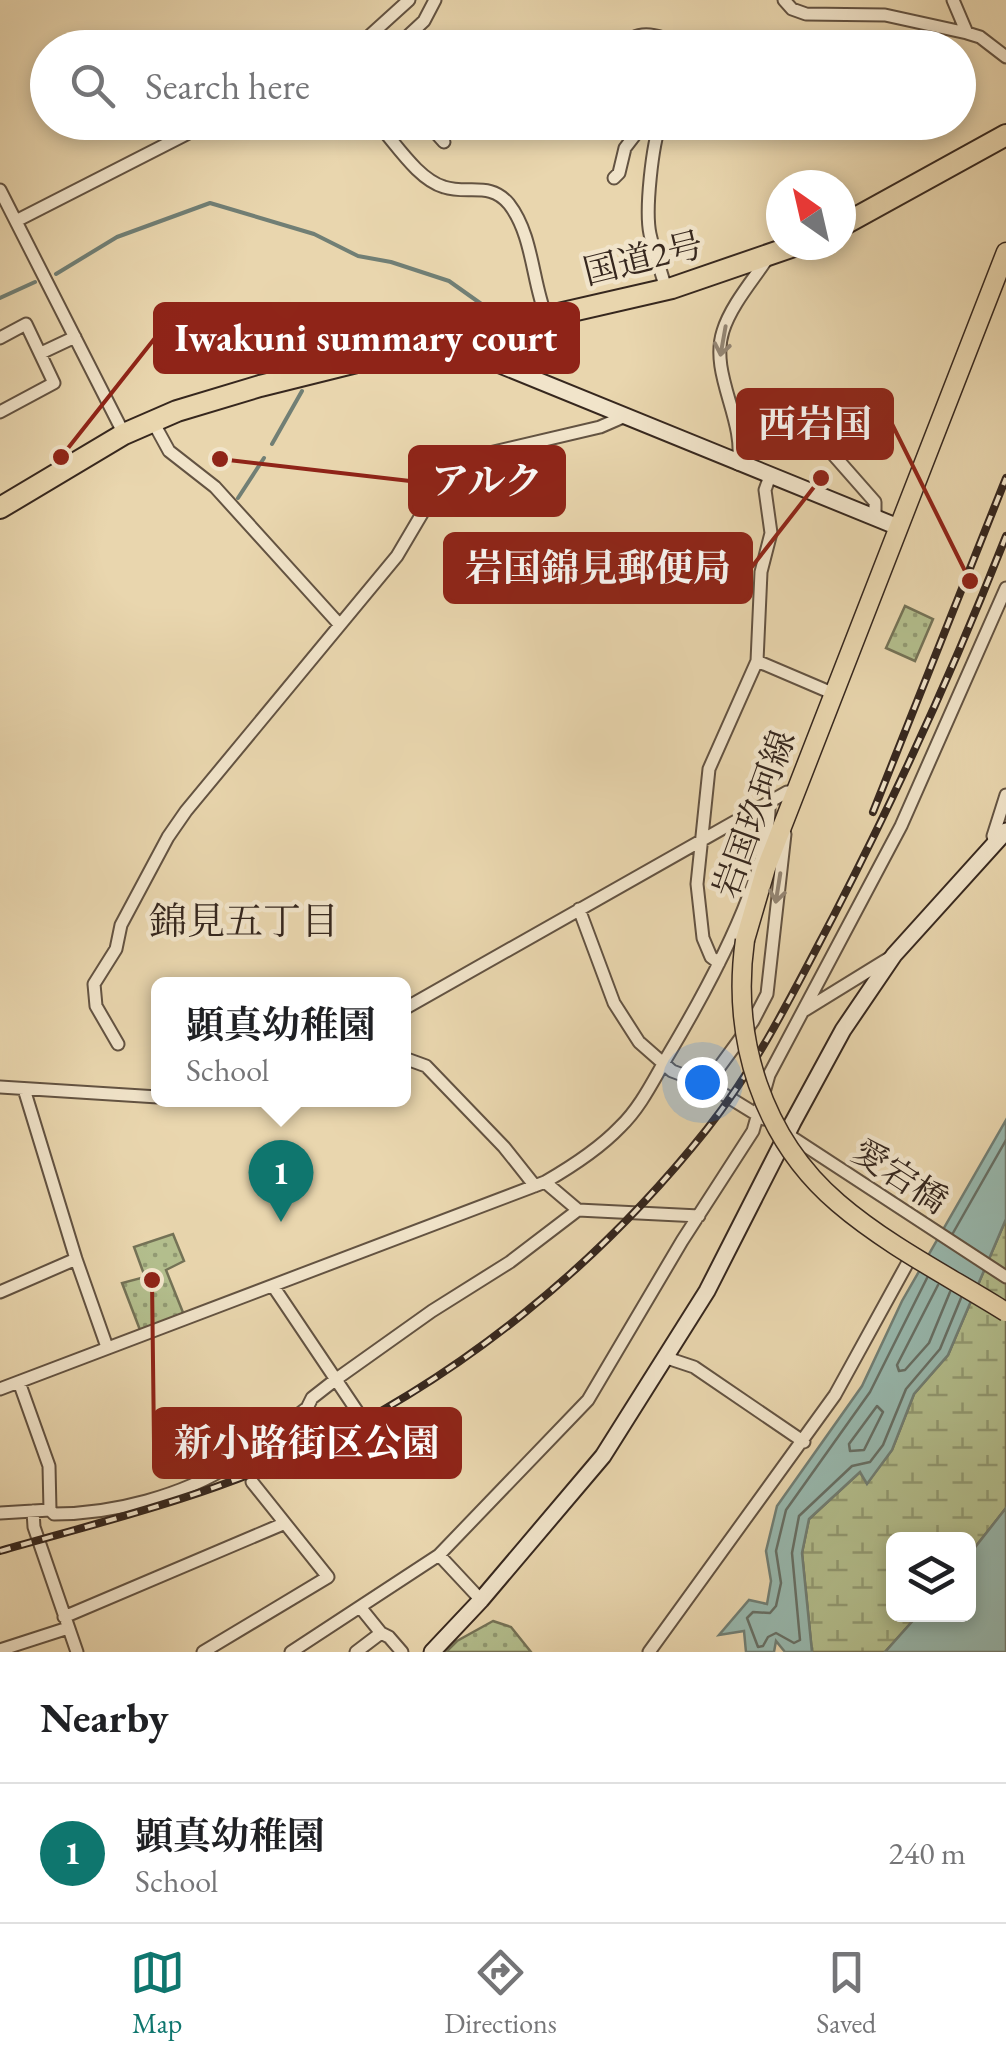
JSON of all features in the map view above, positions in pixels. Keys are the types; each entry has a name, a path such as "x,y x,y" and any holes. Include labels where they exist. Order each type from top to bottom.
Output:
{"highway":[{"path":"856,218 1006,135"},
{"name":"国道2号","path":"0,508 152,420 231,394 666,289 766,257"}],"main road":[{"name":"岩国玖珂線","path":"1006,252 736,943 750,1065 780,1134 802,1167 839,1204 1006,1312"}],"street":[{"path":"376,30 409,0"},
{"path":"415,30 435,0"},
{"path":"784,0 792,9 806,14 885,15 954,30"},
{"path":"954,0 967,30"},
{"path":"976,36 1006,57"},
{"path":"16,221 175,140"},
{"path":"393,140 438,186 454,190 484,188 496,191 506,201 526,239 536,293 546,316"},
{"path":"614,178 631,140"},
{"path":"656,140 648,211 650,234 666,289"},
{"path":"0,190 124,434"},
{"path":"738,464 741,447 719,353 723,330 767,260"},
{"path":"0,338 26,324 54,383 0,412"},
{"path":"41,353 76,337"},
{"path":"440,341 898,527"},
{"path":"118,1044 96,1006 94,984 116,950 121,924 168,837 397,556 446,473 468,458 600,428 623,417"},
{"path":"152,420 169,452 214,487 340,624"},
{"path":"737,428 802,424 809,427 875,502 875,518"},
{"path":"719,963 703,938 697,884 709,768 756,661 762,572 771,532 765,490 770,476"},
{"path":"291,1652 439,1555 588,1400 753,1132 769,1075 921,786 1006,588"},
{"path":"756,661 832,694"},
{"path":"411,1005 703,837 787,792 795,792"},
{"path":"1000,837 993,836 1006,795"},
{"path":"0,1389 540,1184 620,1127 663,1064 719,963 736,943 769,802"},
{"path":"707,1084 753,1021 767,994 784,820"},
{"path":"432,1652 582,1485 708,1291 786,1134 844,1030 894,955 1000,837"},
{"path":"579,909 603,978 626,1026 663,1064"},
{"path":"736,943 747,955 770,957"},
{"path":"806,1010 894,955"},
{"path":"411,1061 426,1066 540,1184 578,1210 698,1216"},
{"name":"愛宕橋","path":"663,1064 672,1072 707,1084 759,1116 1006,1277"},
{"path":"0,1087 151,1097"},
{"path":"24,1088 76,1259 108,1347"},
{"path":"0,1513 50,1510 54,1514 79,1514 110,1509 198,1481 249,1452 335,1380 510,1262 578,1210"},
{"path":"0,1292 76,1259"},
{"path":"649,1652 804,1442 834,1396 906,1264"},
{"path":"273,1286 396,1469"},
{"path":"667,1358 694,1366 804,1442"},
{"path":"19,1382 49,1466 50,1510"},
{"path":"203,1652 328,1577 252,1482"},
{"path":"33,1511 34,1527 77,1652"},
{"path":"0,1650 283,1524"},
{"path":"439,1555 481,1600"},
{"path":"360,1607 380,1633 402,1652"},
{"path":"356,1652 380,1633"}],"green space":[{"path":"905,606 933,619 915,661 886,648"},
{"path":"1006,1219 1006,1508 976,1546 976,1532 886,1532 886,1622 912,1622 885,1652 812,1652 802,1553 809,1519 860,1472 867,1483 892,1450 914,1394 948,1355"},
{"path":"173,1234 184,1261 166,1270 184,1315 140,1330 122,1283 145,1277 134,1247"},
{"path":"493,1621 511,1627 531,1652 446,1652 457,1641"}],"water":[{"path":"1006,1120 1006,1219 948,1355 914,1394 892,1450 867,1484 860,1472 809,1519 802,1553 812,1652 785,1652 776,1641 774,1652 746,1652 744,1631 719,1635 749,1600 767,1604 771,1581 766,1551 777,1506 862,1386 902,1301"},
{"path":"1006,1508 1006,1652 885,1652 912,1622 976,1622 976,1546"}],"waterway":[{"path":"56,274 117,237 210,203 314,234 358,256 449,281 487,308 502,311"},
{"path":"0,298 35,282"},
{"path":"272,444 302,391"},
{"path":"238,498 264,458"}],"railway":[{"path":"873,812 1006,478"},
{"path":"0,1551 229,1482 360,1423 471,1354 573,1272 620,1227 707,1129 775,1025 903,775 1006,536"}],"place":[{"name":"Iwakuni summary court","path":"61,457"},
{"name":"アルク","path":"220,459"},
{"name":"岩国錦見郵便局","path":"821,478"},
{"name":"西岩国","path":"970,581"},
{"name":"顕真幼稚園","path":"281,1222"},
{"name":"新小路街区公園","path":"152,1280"}],"district":[{"name":"錦見五丁目","path":"244,921"}]}
